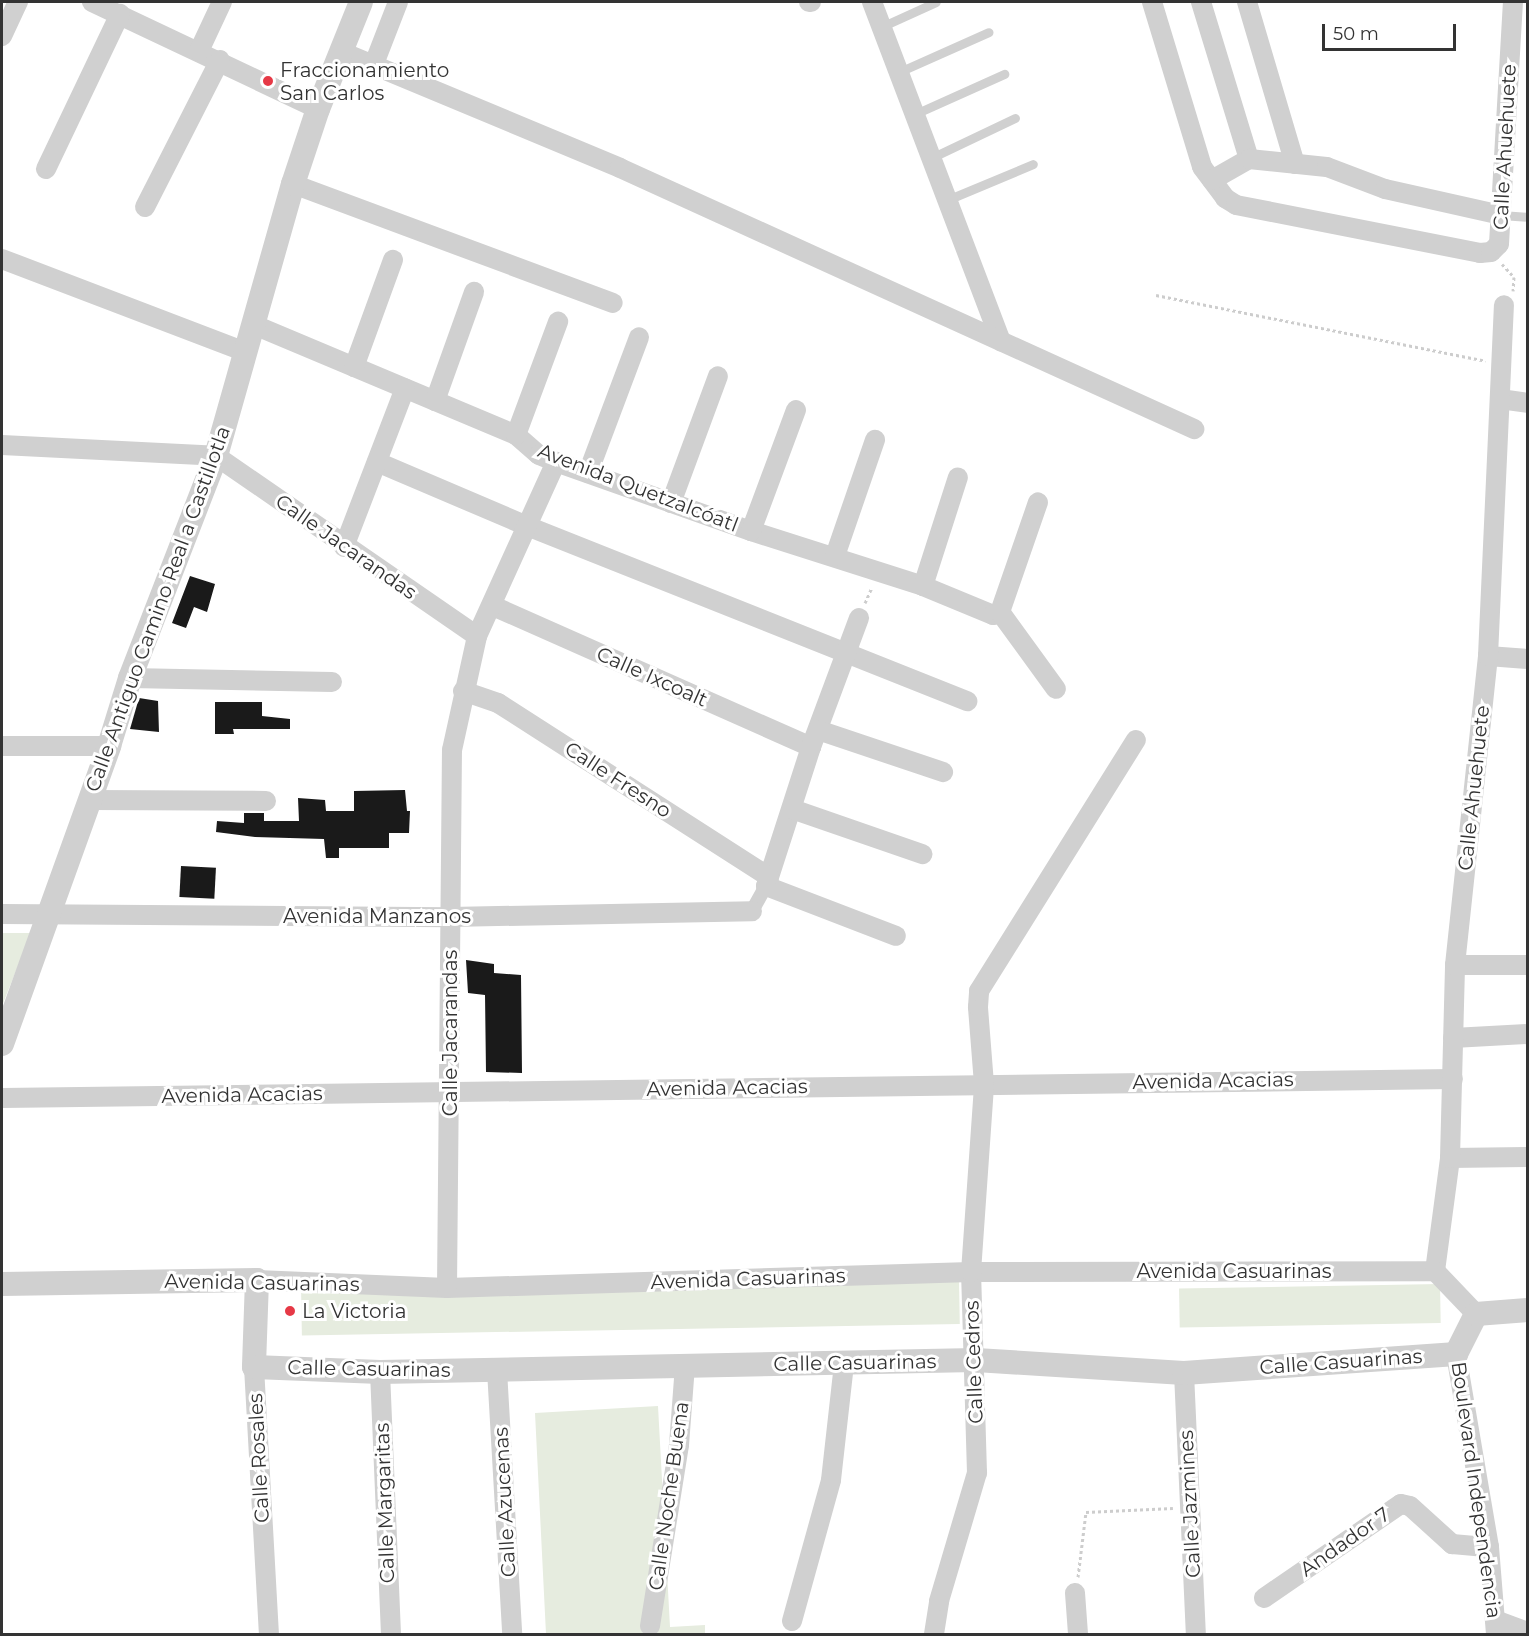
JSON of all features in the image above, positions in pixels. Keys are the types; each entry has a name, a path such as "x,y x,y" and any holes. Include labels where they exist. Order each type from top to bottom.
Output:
{"street":[{"path":"2,36 18,2"},
{"path":"199,51 222,2"},
{"name":"Calle Antiguo Camino Real a Castillotla","path":"2,1044 109,746 130,678 216,456 293,184 318,109 361,2"},
{"path":"374,64 398,2"},
{"path":"872,2 1001,341"},
{"path":"1152,2 1202,167 1225,198 1236,205 1480,253 1491,252"},
{"path":"1201,2 1249,159"},
{"path":"1247,2 1295,164"},
{"name":"Calle Ahuehuete","path":"1491,252 1499,244 1513,2"},
{"path":"46,169 105,6 318,109"},
{"path":"342,51 620,168 1194,429"},
{"path":"145,207 220,60"},
{"path":"1212,180 1249,159 1327,167 1385,189 1501,215"},
{"path":"293,184 613,303"},
{"path":"2,260 245,352"},
{"path":"354,367 393,260"},
{"path":"435,400 474,292"},
{"name":"Calle Ahuehuete","path":"1435,1271 1450,1158 1454,1079 1455,965 1488,656 1504,305"},
{"path":"516,435 558,322"},
{"name":"Avenida Quetzalcóatl","path":"252,324 516,435 539,455 556,462 751,531 923,586 993,615 1000,612"},
{"path":"588,473 639,337"},
{"path":"671,503 718,376"},
{"path":"344,547 405,388"},
{"path":"1500,399 1527,403"},
{"path":"751,531 796,410"},
{"path":"835,556 874,440"},
{"path":"2,446 216,456"},
{"name":"Calle Jacarandas","path":"216,456 344,547 477,636"},
{"path":"377,462 527,526 967,701"},
{"name":"Calle Jacarandas","path":"447,1288 451,769 463,691 477,636 493,606 556,462"},
{"path":"923,586 958,477"},
{"path":"1038,502 1000,612 1056,689"},
{"name":"Calle Ixcoalt","path":"493,606 815,739 944,772"},
{"path":"752,911 768,881 815,739 859,618"},
{"path":"1488,656 1527,658"},
{"path":"130,678 332,682"},
{"name":"Calle Fresno","path":"463,691 498,704 768,881 896,936"},
{"name":"Calle Cedros","path":"934,1635 939,1601 976,1473 975,1360 971,1272 984,1084 978,1007 980,991 1136,740"},
{"path":"2,746 109,746"},
{"path":"89,800 266,801"},
{"path":"792,808 922,854"},
{"name":"Avenida Manzanos","path":"2,914 450,917 752,911"},
{"path":"1455,965 1527,965"},
{"path":"1453,1038 1527,1035"},
{"name":"Avenida Acacias","path":"2,1098 1454,1079"},
{"path":"1450,1158 1527,1157"},
{"path":"1435,1271 1476,1314 1527,1310"},
{"name":"Avenida Casuarinas","path":"2,1284 257,1280 447,1288 971,1272 1435,1271"},
{"name":"Calle Rosales","path":"257,1280 254,1367 268,1635"},
{"name":"Boulevard Independencia","path":"1476,1314 1456,1354 1489,1547 1496,1628"},
{"name":"Calle Casuarinas","path":"254,1367 380,1372 975,1360 1184,1372 1456,1354"},
{"path":"792,1621 831,1480 844,1364"},
{"name":"Calle Noche Buena","path":"650,1626 679,1445 685,1366"},
{"name":"Calle Azucenas","path":"497,1370 512,1635"},
{"name":"Calle Margaritas","path":"380,1372 391,1635"},
{"name":"Calle Jazmines","path":"1184,1372 1196,1635"},
{"name":"Andador 7","path":"1264,1598 1401,1504 1410,1506 1452,1544 1460,1547 1489,1547"},
{"path":"1075,1593 1077,1635"},
{"path":"1496,1628 1527,1632"}],"lane":[{"path":"882,27 936,2"},
{"path":"898,72 989,32"},
{"path":"915,114 1004,74"},
{"path":"931,158 1015,118"},
{"path":"947,200 1033,164"},
{"path":"1501,215 1527,217"}],"path":[{"path":"1491,252 1514,277 1512,297 1504,305"},
{"path":"1156,295 1501,364"},
{"path":"859,618 878,573"},
{"path":"1075,1593 1086,1512 1190,1507"}],"shaded area":[{"path":"2,933 31,933 2,1006"},
{"path":"959,1279 960,1324 302,1335 301,1290"},
{"path":"1440,1284 1441,1323 1180,1328 1179,1289"},
{"path":"658,1406 670,1627 705,1625 705,1634 546,1634 535,1413"}],"building":[{"path":"190,576 215,584 207,612 194,607 186,628 172,623"},
{"path":"139,698 158,701 159,732 130,729"},
{"path":"215,702 262,702 262,716 290,719 290,729 233,729 234,734 215,734"},
{"path":"405,790 407,811 410,811 409,833 389,833 389,848 339,848 339,858 326,858 324,839 255,837 216,832 217,821 244,823 244,813 264,813 264,821 299,821 298,798 325,800 326,811 354,811 354,791"},
{"path":"181,866 216,868 214,899 179,897"},
{"path":"466,960 494,964 494,973 521,975 522,1073 486,1072 485,995 468,993"}],"place":[{"name":"Fraccionamiento San Carlos","path":"268,81"},
{"name":"La Victoria","path":"290,1311"}]}
